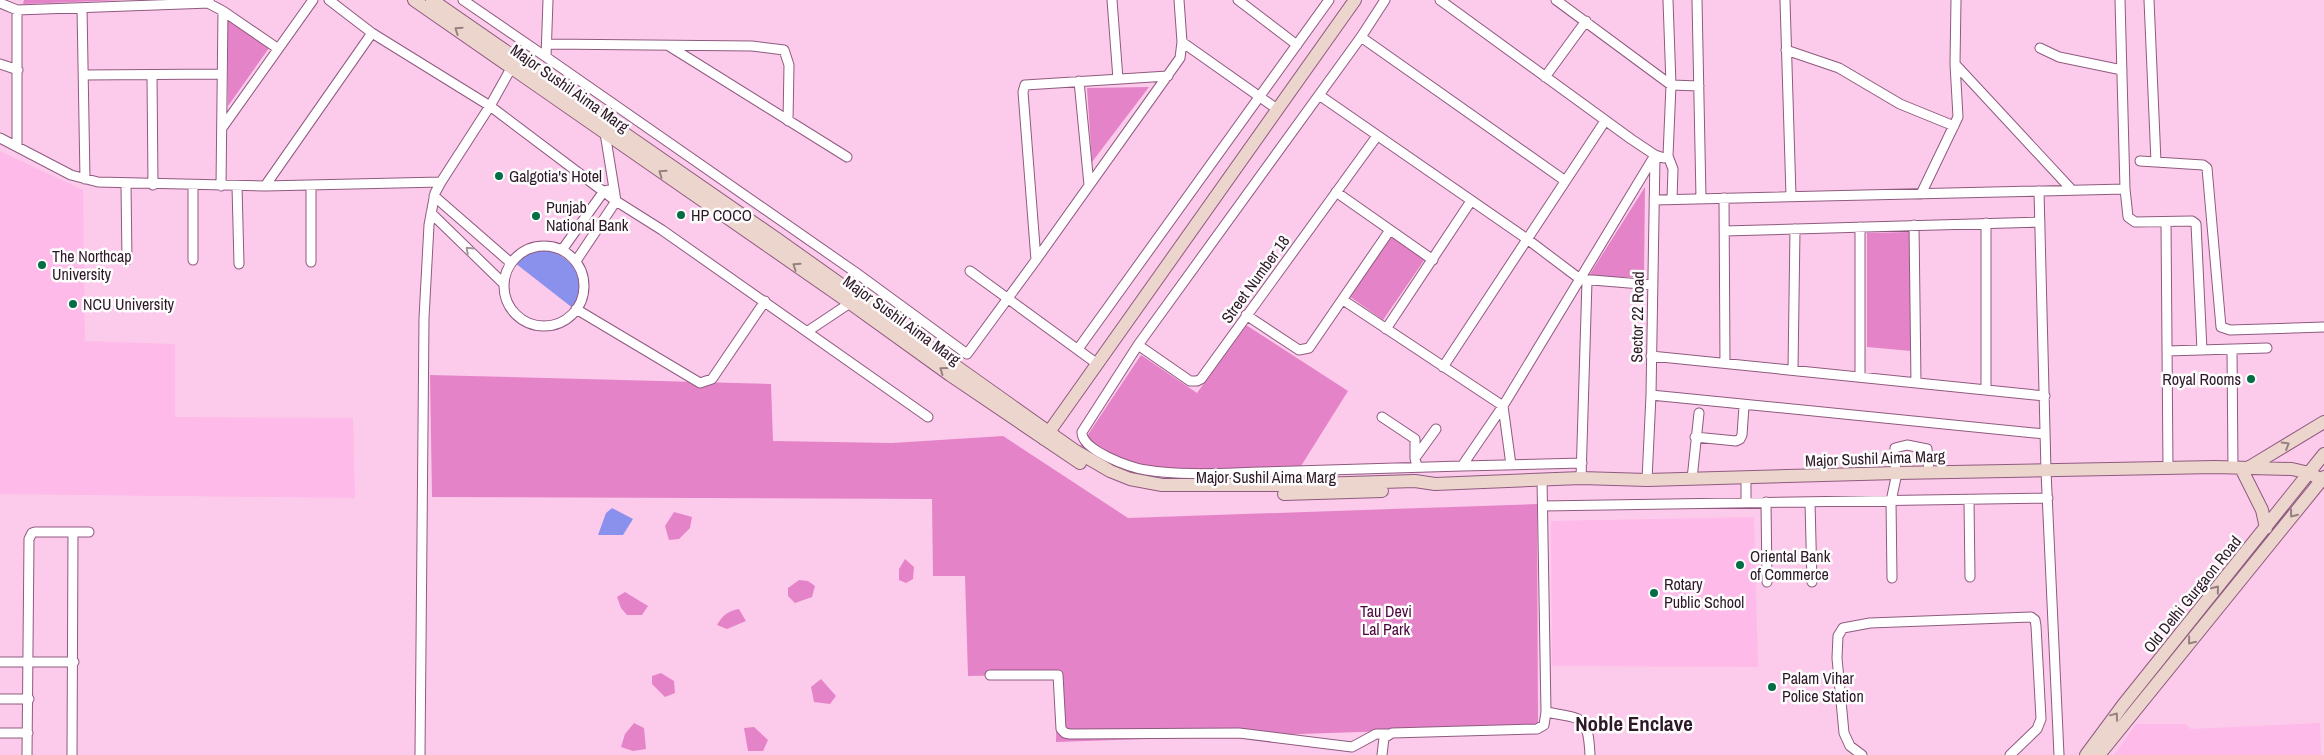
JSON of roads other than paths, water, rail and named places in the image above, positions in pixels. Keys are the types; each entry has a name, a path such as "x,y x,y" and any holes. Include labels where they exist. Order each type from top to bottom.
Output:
{"street":[{"path":"222,128 277,48 313,0"},
{"path":"329,0 372,33 490,106 616,201 662,230 765,301 928,417"},
{"name":"Major Sushil Aima Marg","path":"414,0 514,63 552,83 956,367 1046,436 1062,453 1117,483 1133,488 1155,492 1196,494 1344,493 1417,489 1428,484 1542,479 1647,480 1929,472 2168,468 2282,468 2310,473 2323,478"},
{"name":"Major Sushil Aima Marg","path":"432,0 605,133 850,303 950,375 1046,436"},
{"path":"464,0 855,272 967,354"},
{"path":"548,0 547,44 552,83"},
{"path":"1112,0 1118,79"},
{"path":"956,367 1036,260 1180,58 1182,42 1179,0"},
{"path":"1238,0 1297,45"},
{"path":"1078,349 1329,0"},
{"path":"1046,436 1355,0"},
{"path":"1384,0 1361,37 1138,345 1082,432 1087,445 1126,464 1147,470 1220,473 1416,463 1462,466 1582,463"},
{"path":"1440,0 1655,155 1664,158 1668,156"},
{"path":"1556,0 1671,85 1699,86"},
{"path":"1668,0 1671,85 1668,156 1673,169 1672,199"},
{"path":"1696,0 1701,198"},
{"path":"1785,0 1791,196"},
{"path":"1921,194 1959,113 1954,64 1956,0"},
{"path":"2120,0 2125,189 2128,220 2135,222 2192,221 2196,224 2202,350"},
{"path":"2150,0 2156,162"},
{"path":"0,3 15,6 82,8 206,2 223,11 277,48"},
{"path":"15,6 18,70 17,146"},
{"path":"82,8 85,179"},
{"path":"221,186 223,11"},
{"path":"1546,77 1586,21"},
{"path":"266,186 372,33"},
{"path":"1361,37 1564,180"},
{"path":"1182,42 1277,109"},
{"path":"547,44 752,46 784,50 789,65 788,121"},
{"path":"668,46 847,157"},
{"path":"2040,48 2059,57 2122,70"},
{"path":"1786,50 1839,68 1900,104 1954,126"},
{"path":"420,755 424,318 431,213 434,196 441,182 490,106 514,63"},
{"path":"0,64 18,70"},
{"path":"1954,64 2071,189"},
{"path":"84,75 222,74"},
{"path":"152,75 153,185"},
{"path":"1036,260 1024,88 1027,84 1168,76"},
{"path":"1079,81 1089,185"},
{"path":"1319,95 1584,280 1652,285"},
{"path":"1443,367 1564,180 1606,121"},
{"path":"576,261 616,201 605,133"},
{"name":"Street Number 18","path":"1138,345 1190,381 1201,379 1377,136"},
{"path":"0,138 71,175 126,185 311,186 441,182"},
{"path":"1462,466 1584,280 1655,155"},
{"name":"Sector 22 Road","path":"1647,480 1655,155"},
{"path":"2140,161 2203,165 2207,168 2221,327 2230,330 2324,327"},
{"path":"126,185 128,260"},
{"path":"193,185 193,260"},
{"path":"237,186 239,264"},
{"path":"311,186 311,262"},
{"path":"562,250 604,191 613,188"},
{"path":"1654,200 2125,189"},
{"path":"2039,191 2046,471 2059,755"},
{"path":"1336,192 1432,260"},
{"path":"434,196 511,263"},
{"path":"1724,198 1724,363"},
{"path":"1386,329 1471,201"},
{"path":"431,213 504,284"},
{"path":"1724,231 2040,222"},
{"path":"2166,222 2168,468"},
{"path":"1986,223 1986,390"},
{"path":"1914,226 1916,383"},
{"path":"1860,227 1860,377"},
{"path":"1794,370 1795,229"},
{"path":"1246,316 1299,350 1309,348 1390,230"},
{"path":"552,247 562,250 576,261 582,272 584,285 582,298 576,310 556,324 543,325 531,323 520,317 511,308 506,297 504,284 511,263 529,249 552,247"},
{"path":"970,271 1096,363"},
{"path":"1582,478 1584,280"},
{"path":"1343,300 1503,406 1511,465"},
{"path":"576,310 700,383 712,379 765,301"},
{"path":"808,331 850,303"},
{"path":"2167,350 2267,348"},
{"path":"2232,350 2240,468 2262,510 2266,528"},
{"path":"1651,356 2045,396"},
{"path":"1650,395 1744,406 2045,434"},
{"path":"1696,437 1736,441 1740,439 1744,406"},
{"path":"1692,479 1699,413"},
{"path":"1382,417 1413,436 1416,441 1416,463"},
{"path":"2240,468 2324,422"},
{"path":"1416,463 1436,429"},
{"path":"1892,578 1891,501 1897,473 1894,461 1895,448 1907,444 1927,449 1929,472"},
{"name":"Old Delhi Gurgaon Road","path":"2086,755 2123,705 2324,454"},
{"path":"1746,478 1746,502"},
{"name":"Old Delhi Gurgaon Road","path":"2099,755 2323,478"},
{"path":"990,675 1058,675 1061,729 1065,734 1239,733 1347,747 1356,746 1376,734 1537,729 1544,725 1546,712 1542,479"},
{"path":"1543,506 2048,498"},
{"path":"1970,500 1970,577"},
{"path":"1766,502 1767,582"},
{"path":"1810,502 1812,582"},
{"path":"27,755 30,536 35,532 89,532"},
{"path":"72,755 74,662 73,532"},
{"path":"1862,755 1850,746 1844,733 1837,658 1838,636 1843,628 1870,622 2031,617 2035,620 2036,626 2040,719 2037,729 2010,755"},
{"path":"0,662 74,662"},
{"path":"0,699 29,699"},
{"path":"1546,712 1580,719 1585,724 1589,737 1590,755"},
{"path":"0,733 28,733"},
{"path":"1382,755 1384,738 1388,734"}],"water":[{"path":"548,249 566,260 577,272 580,288 574,309 515,263 527,252"},
{"path":"612,508 633,519 623,535 598,535 606,513"}],"place":[{"name":"Galgotia's Hotel","path":"499,176"},
{"name":"HP COCO","path":"681,215"},
{"name":"Punjab National Bank","path":"536,216"},
{"name":"The Northcap University","path":"42,265"},
{"name":"NCU University","path":"73,304"},
{"name":"Royal Rooms","path":"2251,379"},
{"name":"Oriental Bank of Commerce","path":"1740,565"},
{"name":"Rotary Public School","path":"1654,593"},
{"name":"Palam Vihar Police Station","path":"1772,687"}],"district":[{"name":"Noble Enclave","path":"1634,723"}],"park label":[{"name":"Tau Devi Lal Park","path":"1386,620"}]}
